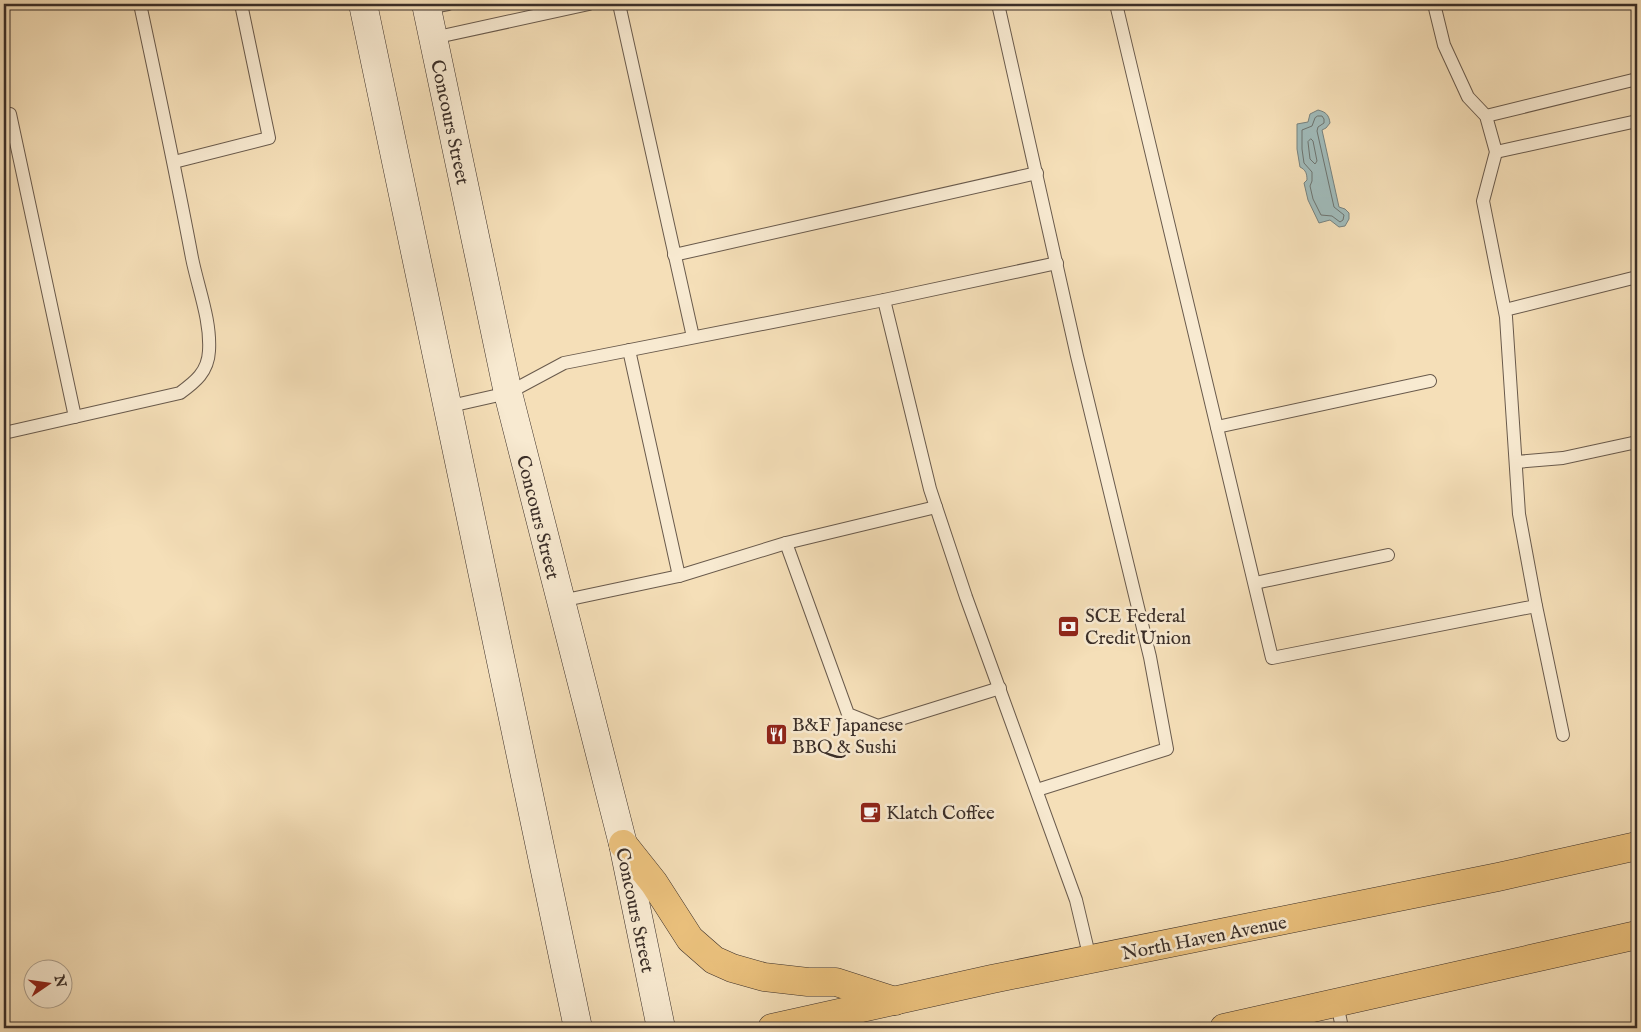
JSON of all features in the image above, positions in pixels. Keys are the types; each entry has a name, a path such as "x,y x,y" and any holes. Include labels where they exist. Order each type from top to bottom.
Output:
{"main road":[{"path":"623,844 654,883 690,939 714,960 732,968 764,977 808,982 836,982 896,1001"},
{"name":"North Haven Avenue","path":"772,1028 992,979 1498,877 1637,846"},
{"path":"1224,1028 1340,1016 1637,935"}],"street":[{"path":"363,4 446,407 578,1028"},
{"name":"Concours Street","path":"434,5 433,38 508,393 623,844 661,1028"}],"lane":[{"path":"4,433 180,393 197,380 206,368 209,352 208,324 194,267 174,162 140,4"},
{"path":"174,162 269,138 241,4"},
{"path":"433,38 589,4"},
{"path":"619,4 693,337"},
{"path":"998,4 1077,356 1150,657 1167,749 1037,790"},
{"path":"1116,4 1272,658 1536,606"},
{"path":"1434,4 1447,51 1468,97 1486,116 1496,152 1483,201 1505,310 1519,514 1563,736"},
{"path":"1486,116 1637,80"},
{"path":"4,115 10,114 75,417"},
{"path":"1496,152 1637,121"},
{"path":"674,255 1036,173"},
{"path":"446,407 508,393 564,363 884,300 1057,263"},
{"path":"1505,310 1637,277"},
{"path":"884,300 930,489 966,597 1076,900 1090,959"},
{"path":"629,350 679,576"},
{"path":"1217,427 1430,381"},
{"path":"1516,462 1563,458 1637,442"},
{"path":"561,601 679,576 786,543 936,507"},
{"path":"786,543 848,714 878,726 1000,688"},
{"path":"1255,583 1388,555"}],"water":[{"path":"1318,110 1327,114 1330,120 1326,128 1322,130 1339,207 1349,213 1349,219 1345,226 1339,227 1330,220 1319,223 1308,200 1304,183 1307,180 1306,174 1304,169 1300,167 1297,149 1297,124 1308,122 1310,114"}],"place":[{"name":"SCE Federal Credit Union","path":"1069,626"},
{"name":"B&F Japanese BBQ & Sushi","path":"776,735"},
{"name":"Klatch Coffee","path":"870,812"}]}
